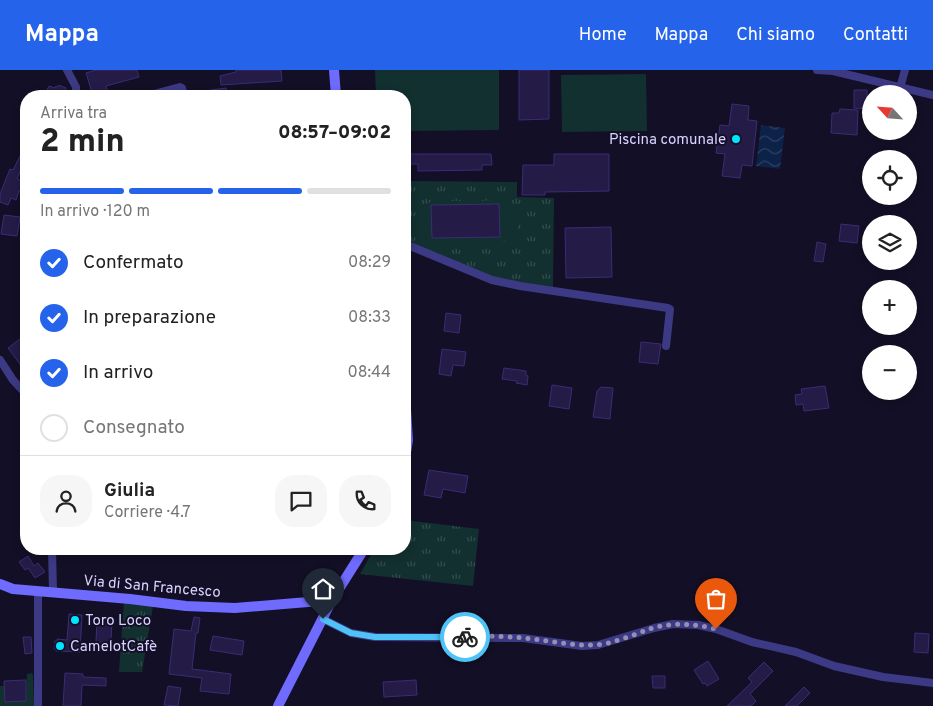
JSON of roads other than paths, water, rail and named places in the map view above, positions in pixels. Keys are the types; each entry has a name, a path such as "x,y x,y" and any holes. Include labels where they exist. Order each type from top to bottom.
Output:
{"street":[{"path":"67,70 76,90"},
{"path":"334,70 336,90"},
{"path":"817,70 833,71 888,85"},
{"path":"901,85 905,70"},
{"path":"169,90 180,87 182,90"},
{"path":"918,92 933,95"},
{"path":"411,246 492,280 530,288 668,308 670,309 666,346"},
{"path":"0,360 20,388"},
{"path":"52,555 53,592"},
{"path":"278,706 332,600 360,555"},
{"name":"Via di San Francesco","path":"0,584 13,589 186,606 235,608 332,600"},
{"path":"38,591 38,706"},
{"path":"323,619 351,633 375,637 523,638 582,646 598,645 673,624 698,625 716,629 752,642 796,652 834,666 882,677 933,683"}],"water":[{"path":"761,125 785,128 780,169 756,166"}],"place":[{"name":"Piscina comunale","path":"736,139"},
{"name":"Toro Loco","path":"75,620"},
{"name":"CamelotCafè","path":"60,646"}]}
